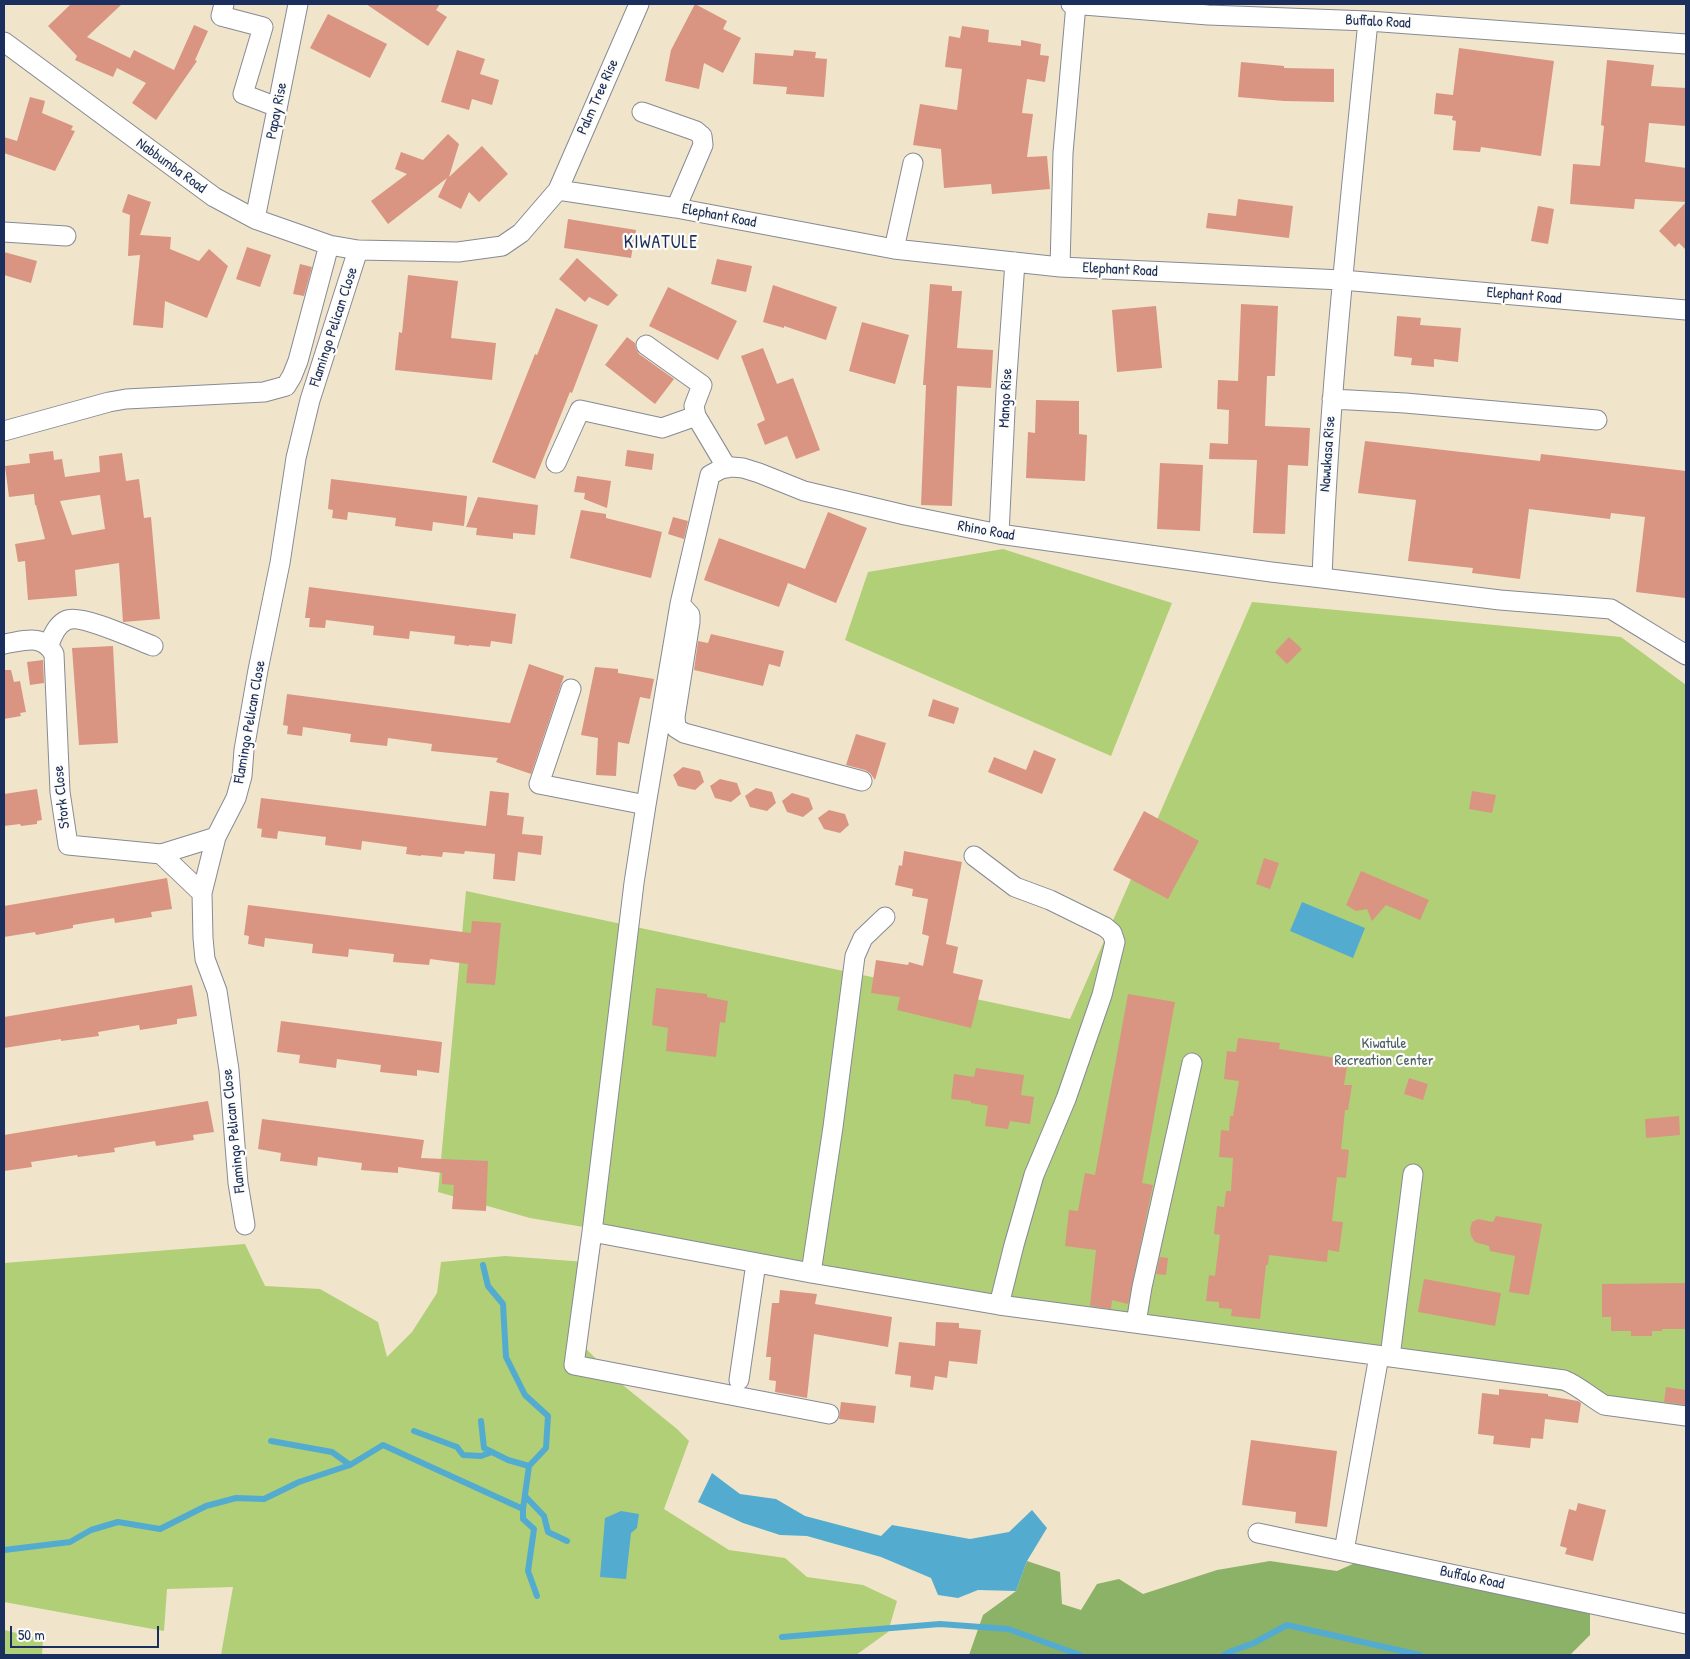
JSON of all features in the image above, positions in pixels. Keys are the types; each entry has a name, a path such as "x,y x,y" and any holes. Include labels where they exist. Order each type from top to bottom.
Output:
{"street":[{"path":"224,4 221,16 263,27 243,94 277,107"},
{"name":"Papay Rise","path":"255,219 298,4"},
{"name":"Palm Tree Rise","path":"358,250 458,252 502,246 521,233 558,190 639,4"},
{"name":"Buffalo Road","path":"1071,4 1208,15 1341,12 1368,21 1686,44"},
{"path":"1060,267 1063,153 1076,4"},
{"name":"Nawukasa Rise","path":"1322,578 1332,399 1368,21"},
{"name":"Nabbumba Road","path":"4,42 214,197 255,219 329,245 358,250"},
{"path":"642,112 702,136 703,145 676,208"},
{"path":"894,249 913,163"},
{"name":"Elephant Road","path":"558,190 676,208 894,249 1060,267 1342,280 1686,310"},
{"path":"4,232 66,236"},
{"path":"4,431 126,399 264,392 286,386 298,360 329,245"},
{"name":"Flamingo Pelican Close","path":"245,1225 238,1183 229,1070 217,991 205,959 202,893 216,837 236,798 242,776 244,750 280,563 296,458 310,400 358,250"},
{"name":"Mango Rise","path":"999,534 1015,262"},
{"path":"646,345 702,385 694,406 696,416 718,472 680,604 646,805 574,1365 829,1414"},
{"path":"1332,399 1405,403 1597,420"},
{"path":"556,463 580,410 662,428 696,416"},
{"name":"Rhino Road","path":"718,472 742,468 813,494 999,534 1322,578"},
{"path":"1322,578 1500,600 1611,609 1686,655"},
{"path":"680,604 690,615 690,622 675,717 676,728 693,736 862,781"},
{"path":"4,644 42,641 49,645 53,632 67,620 82,619 153,646"},
{"name":"Stork Close","path":"49,645 54,654 60,792 68,845 161,854 216,837"},
{"path":"571,689 538,784 646,805"},
{"path":"161,854 202,893"},
{"path":"974,856 1015,887 1050,900 1105,927 1112,933 1115,942 1110,968 1066,1099 1034,1175 999,1305"},
{"path":"811,1273 833,1127 855,956 863,938 885,917"},
{"path":"1136,1323 1142,1287 1192,1063"},
{"path":"1344,1551 1384,1356 1412,1174"},
{"path":"592,1232 811,1273 999,1305 1564,1380 1604,1405 1686,1416"},
{"path":"739,1380 756,1262"},
{"name":"Buffalo Road","path":"1258,1533 1686,1624"}],"green space":[{"path":"1003,549 1172,603 1111,756 845,640 868,572"},
{"name":"Kiwatule Recreation Center","path":"1252,602 1621,637 1686,685 1686,1412 530,1218 438,1192 466,891 1070,1019"},
{"path":"245,1244 265,1286 320,1289 378,1322 387,1357 412,1332 437,1293 441,1262 505,1256 586,1262 583,1346 624,1386 689,1441 664,1509 729,1550 785,1558 807,1577 863,1585 897,1601 888,1632 856,1655 221,1655 233,1587 167,1589 164,1631 4,1602 4,1263"},
{"path":"1027,1561 1060,1572 1062,1604 1081,1610 1097,1584 1119,1579 1143,1594 1217,1570 1270,1561 1337,1571 1355,1563 1440,1578 1590,1610 1590,1635 1570,1655 969,1655 983,1615 1016,1591"},
{"path":"4,1630 43,1639 42,1655 4,1655"}],"water":[{"path":"1302,902 1365,928 1353,958 1290,931"},
{"path":"712,1473 740,1494 776,1499 805,1516 881,1536 892,1525 970,1539 1009,1532 1032,1510 1047,1528 1027,1561 1016,1591 978,1590 958,1598 938,1595 931,1578 881,1557 807,1536 780,1535 743,1523 698,1502"},
{"path":"621,1511 639,1514 637,1528 631,1533 626,1579 600,1577 605,1518"}],"building":[{"path":"71,4 122,4 87,37 130,58 134,50 174,70 194,25 208,31 195,60 197,61 156,120 132,103 146,83 117,68 113,77 75,60 77,56 48,26"},
{"path":"366,4 440,4 436,10 447,17 428,46"},
{"path":"695,4 727,21 723,29 741,38 723,73 704,63 699,89 665,81 671,50"},
{"path":"328,14 387,44 370,78 310,48"},
{"path":"962,26 989,30 988,42 1021,46 1021,40 1041,44 1040,55 1049,56 1045,82 1027,79 1022,113 1033,114 1027,157 1047,156 1050,189 992,194 991,184 944,188 941,149 913,145 920,104 957,110 962,69 945,67 949,36 960,38"},
{"path":"1459,48 1554,61 1541,156 1481,147 1480,152 1453,150 1456,121 1452,120 1453,116 1434,114 1436,93 1453,95"},
{"path":"457,50 485,59 480,74 499,80 492,105 472,99 469,110 441,102"},
{"path":"794,50 816,52 815,58 827,59 824,97 786,94 787,87 753,84 755,53 793,56"},
{"path":"1607,60 1654,65 1651,86 1686,88 1686,126 1649,123 1645,162 1686,168 1686,202 1635,199 1634,209 1570,204 1573,164 1600,166 1604,126 1601,125"},
{"path":"1241,62 1284,66 1284,68 1334,69 1334,102 1284,101 1238,97"},
{"path":"30,97 45,101 42,113 73,126 71,130 75,131 55,171 4,153 4,137 17,141"},
{"path":"448,134 459,144 449,177 482,146 508,174 479,202 469,192 461,209 438,197 447,178 388,224 371,201 407,174 395,169 401,152 423,160"},
{"path":"128,194 151,202 140,235 171,237 170,249 199,261 209,249 228,266 207,318 165,301 163,328 133,325 140,255 128,256 130,215 122,212"},
{"path":"1238,199 1293,206 1289,238 1206,228 1208,213 1236,216"},
{"path":"1686,202 1686,250 1679,243 1675,247 1659,231"},
{"path":"1538,206 1554,209 1548,244 1531,241"},
{"path":"568,219 636,230 631,258 564,248"},
{"path":"247,247 271,255 260,287 236,279"},
{"path":"4,252 37,261 31,283 4,275"},
{"path":"577,258 618,295 608,306 589,297 585,302 559,279"},
{"path":"717,259 752,266 746,292 711,284"},
{"path":"300,264 312,267 304,296 293,294"},
{"path":"408,275 458,281 451,338 496,343 492,380 395,370 399,332 402,333"},
{"path":"930,284 952,286 952,291 962,291 957,348 993,350 991,388 957,386 952,506 921,505 926,385 923,385"},
{"path":"773,285 837,307 826,340 784,326 784,328 763,322"},
{"path":"668,287 737,321 718,360 649,326"},
{"path":"1241,304 1278,306 1275,376 1267,376 1265,426 1310,428 1308,466 1288,465 1285,534 1253,533 1257,460 1209,459 1210,443 1228,444 1229,410 1217,409 1218,380 1238,381"},
{"path":"1156,306 1162,368 1117,372 1112,310"},
{"path":"556,308 598,325 572,393 570,392 535,479 492,462 535,354 537,355"},
{"path":"1397,316 1421,318 1420,325 1461,328 1458,362 1434,359 1434,367 1411,365 1412,358 1394,356"},
{"path":"862,322 909,335 895,384 849,371"},
{"path":"627,337 635,343 639,354 674,379 655,404 605,365"},
{"path":"763,348 777,384 793,378 820,450 796,459 787,436 765,445 757,424 765,420 741,356"},
{"path":"1036,400 1079,401 1079,434 1087,435 1085,481 1026,478 1028,432 1035,433"},
{"path":"1365,441 1540,461 1541,454 1686,471 1685,598 1636,592 1645,517 1611,513 1610,519 1529,509 1520,579 1472,573 1473,568 1408,561 1416,500 1358,493"},
{"path":"627,450 654,454 652,470 625,466"},
{"path":"53,451 54,460 62,459 65,477 100,472 99,456 122,453 126,481 139,479 144,518 151,517 160,619 123,622 119,563 75,570 77,596 28,600 25,561 18,562 15,544 45,539 35,505 34,494 9,497 5,466 30,463 29,454","holes":["100,495 105,529 72,535 60,501"]},
{"path":"1160,463 1203,465 1200,531 1157,529"},
{"path":"577,476 611,481 607,508 584,499 585,493 574,492"},
{"path":"331,479 467,496 464,526 433,522 432,531 395,526 396,518 348,512 347,520 332,518 333,510 328,509"},
{"path":"478,497 538,505 535,535 513,533 513,539 476,535 477,528 466,527"},
{"path":"581,510 606,514 606,518 662,532 651,578 570,558"},
{"path":"828,512 867,528 836,603 788,583 779,607 704,580 719,538 805,569"},
{"path":"673,517 688,521 684,539 668,534"},
{"path":"309,587 516,614 512,644 491,641 490,647 469,646 454,644 455,636 410,631 409,639 373,635 374,626 326,620 325,628 309,627 310,618 305,618"},
{"path":"711,634 784,651 780,667 769,664 763,686 694,670 698,641 708,643"},
{"path":"1289,637 1302,649 1287,664 1275,652"},
{"path":"113,646 118,743 79,745 72,648"},
{"path":"43,660 44,683 30,685 27,662"},
{"path":"529,664 564,676 531,774 496,762 498,758 431,751 432,744 388,738 387,746 350,742 351,734 303,727 302,736 287,734 288,726 283,725 287,694 510,723"},
{"path":"595,667 618,669 618,673 654,679 650,699 640,697 629,744 618,742 616,776 596,775 598,738 581,735"},
{"path":"4,670 11,670 14,682 20,681 26,712 20,713 21,716 4,719"},
{"path":"933,699 959,708 954,724 928,716"},
{"path":"856,734 886,743 875,780 865,770 846,765"},
{"path":"1034,750 1056,759 1042,794 988,772 994,757 1026,770"},
{"path":"683,767 700,771 704,782 695,790 678,786 673,775"},
{"path":"720,779 737,783 741,794 731,802 715,798 710,786"},
{"path":"756,788 772,792 776,803 767,811 750,807 745,796"},
{"path":"37,789 42,820 37,821 37,824 4,826 4,794"},
{"path":"490,791 509,793 507,815 524,817 522,834 543,836 541,855 518,852 515,881 493,879 495,854 465,851 464,854 443,852 442,857 421,856 406,854 407,847 362,841 361,850 325,845 326,837 278,831 277,839 261,837 262,829 257,828 261,798 486,826"},
{"path":"1472,791 1496,795 1492,813 1469,809"},
{"path":"792,793 809,798 813,809 803,817 787,812 782,801"},
{"path":"829,810 845,814 849,825 840,833 824,829 818,818"},
{"path":"1144,811 1199,841 1168,899 1113,870"},
{"path":"904,851 962,862 946,944 958,947 953,973 983,980 971,1028 897,1010 900,997 871,993 876,960 908,965 909,962 923,966 929,936 922,934 928,899 912,896 913,889 895,885 899,865 902,866"},
{"path":"1264,858 1279,863 1270,889 1256,884"},
{"path":"1361,871 1429,900 1420,920 1386,905 1372,921 1367,909 1356,911 1346,905"},
{"path":"167,878 172,909 151,912 152,917 115,923 114,918 73,925 73,928 36,935 35,932 4,937 4,906"},
{"path":"248,905 471,933 472,921 501,923 495,985 466,983 468,964 430,959 429,965 393,962 394,954 349,949 348,957 312,953 313,944 265,938 264,947 248,944 249,936 244,935"},
{"path":"192,985 197,1016 177,1019 177,1024 140,1030 139,1025 98,1032 99,1036 61,1041 61,1039 4,1048 4,1017"},
{"path":"656,988 707,994 707,997 728,1001 725,1023 720,1022 716,1057 666,1051 668,1028 652,1025"},
{"path":"1128,994 1175,1002 1142,1183 1153,1185 1128,1304 1112,1300 1111,1309 1090,1306 1096,1250 1065,1246 1069,1210 1078,1211 1085,1173 1095,1175"},
{"path":"281,1021 442,1042 439,1073 417,1070 417,1076 380,1072 381,1065 337,1059 336,1068 299,1063 300,1055 277,1052"},
{"path":"1238,1038 1280,1043 1279,1049 1348,1060 1344,1085 1352,1085 1348,1110 1345,1110 1341,1149 1349,1150 1346,1178 1337,1177 1332,1221 1343,1222 1339,1252 1328,1250 1327,1262 1269,1255 1268,1265 1266,1265 1260,1319 1231,1316 1232,1309 1219,1308 1219,1302 1206,1301 1209,1275 1215,1276 1220,1235 1214,1234 1217,1206 1224,1207 1226,1191 1231,1191 1233,1158 1219,1157 1221,1130 1229,1131 1230,1116 1233,1116 1239,1081 1224,1079 1227,1051 1236,1052"},
{"path":"976,1068 1024,1075 1021,1095 1034,1097 1030,1124 1010,1121 1008,1129 985,1126 988,1106 971,1103 971,1101 951,1099 954,1074 974,1077"},
{"path":"1409,1078 1428,1084 1423,1100 1404,1094"},
{"path":"208,1101 214,1132 193,1135 194,1140 156,1146 155,1141 114,1148 115,1152 78,1157 77,1155 31,1162 32,1167 4,1171 4,1135"},
{"path":"1679,1116 1680,1135 1646,1138 1645,1119"},
{"path":"262,1119 424,1140 421,1158 488,1161 486,1211 452,1209 454,1185 442,1184 442,1173 398,1167 398,1173 361,1170 362,1163 318,1157 317,1166 280,1161 281,1153 258,1149"},
{"path":"1496,1216 1542,1224 1529,1295 1509,1292 1515,1256 1490,1251 1489,1246 1475,1242 1471,1236 1472,1222 1478,1219 1493,1222"},
{"path":"1160,1257 1168,1258 1166,1275 1156,1274"},
{"path":"1424,1279 1501,1293 1495,1326 1418,1312"},
{"path":"1686,1283 1686,1329 1662,1329 1662,1331 1652,1331 1652,1336 1631,1336 1631,1331 1611,1331 1611,1317 1602,1317 1602,1284"},
{"path":"780,1290 817,1294 815,1304 892,1317 888,1347 814,1334 807,1398 775,1392 776,1381 769,1380 771,1357 766,1357 772,1303 779,1303"},
{"path":"936,1322 959,1323 959,1328 981,1330 977,1364 949,1361 947,1378 935,1376 933,1390 910,1387 911,1376 895,1374 899,1342 935,1346"},
{"path":"1666,1387 1686,1390 1686,1405 1664,1402"},
{"path":"1499,1389 1548,1394 1548,1396 1578,1401 1581,1403 1578,1423 1545,1419 1543,1439 1531,1438 1530,1448 1493,1444 1494,1436 1478,1434 1482,1393 1499,1395"},
{"path":"841,1402 876,1406 874,1423 839,1419"},
{"path":"1251,1440 1337,1451 1327,1527 1295,1523 1296,1512 1242,1505"},
{"path":"1578,1503 1606,1510 1593,1561 1565,1554 1567,1548 1560,1546 1569,1509 1576,1511"}],"waterway":[{"path":"483,1265 488,1286 503,1304 506,1357 525,1395 548,1416 546,1448 529,1466"},
{"path":"481,1421 484,1448 508,1460 529,1466 523,1509"},
{"path":"414,1431 457,1447 463,1455 481,1456 492,1452"},
{"path":"271,1441 332,1452 350,1465"},
{"path":"4,1550 70,1542 91,1530 118,1522 160,1529 206,1506 236,1498 264,1499 299,1482 350,1465 383,1445 523,1509 523,1519 534,1529 528,1571 537,1596"},
{"path":"525,1496 544,1516 548,1532 567,1541"},
{"path":"782,1637 940,1624 1008,1629 1080,1655"},
{"path":"1224,1655 1254,1643 1287,1625 1420,1655"}],"district":[{"name":"KIWATULE","path":"661,243"}]}
